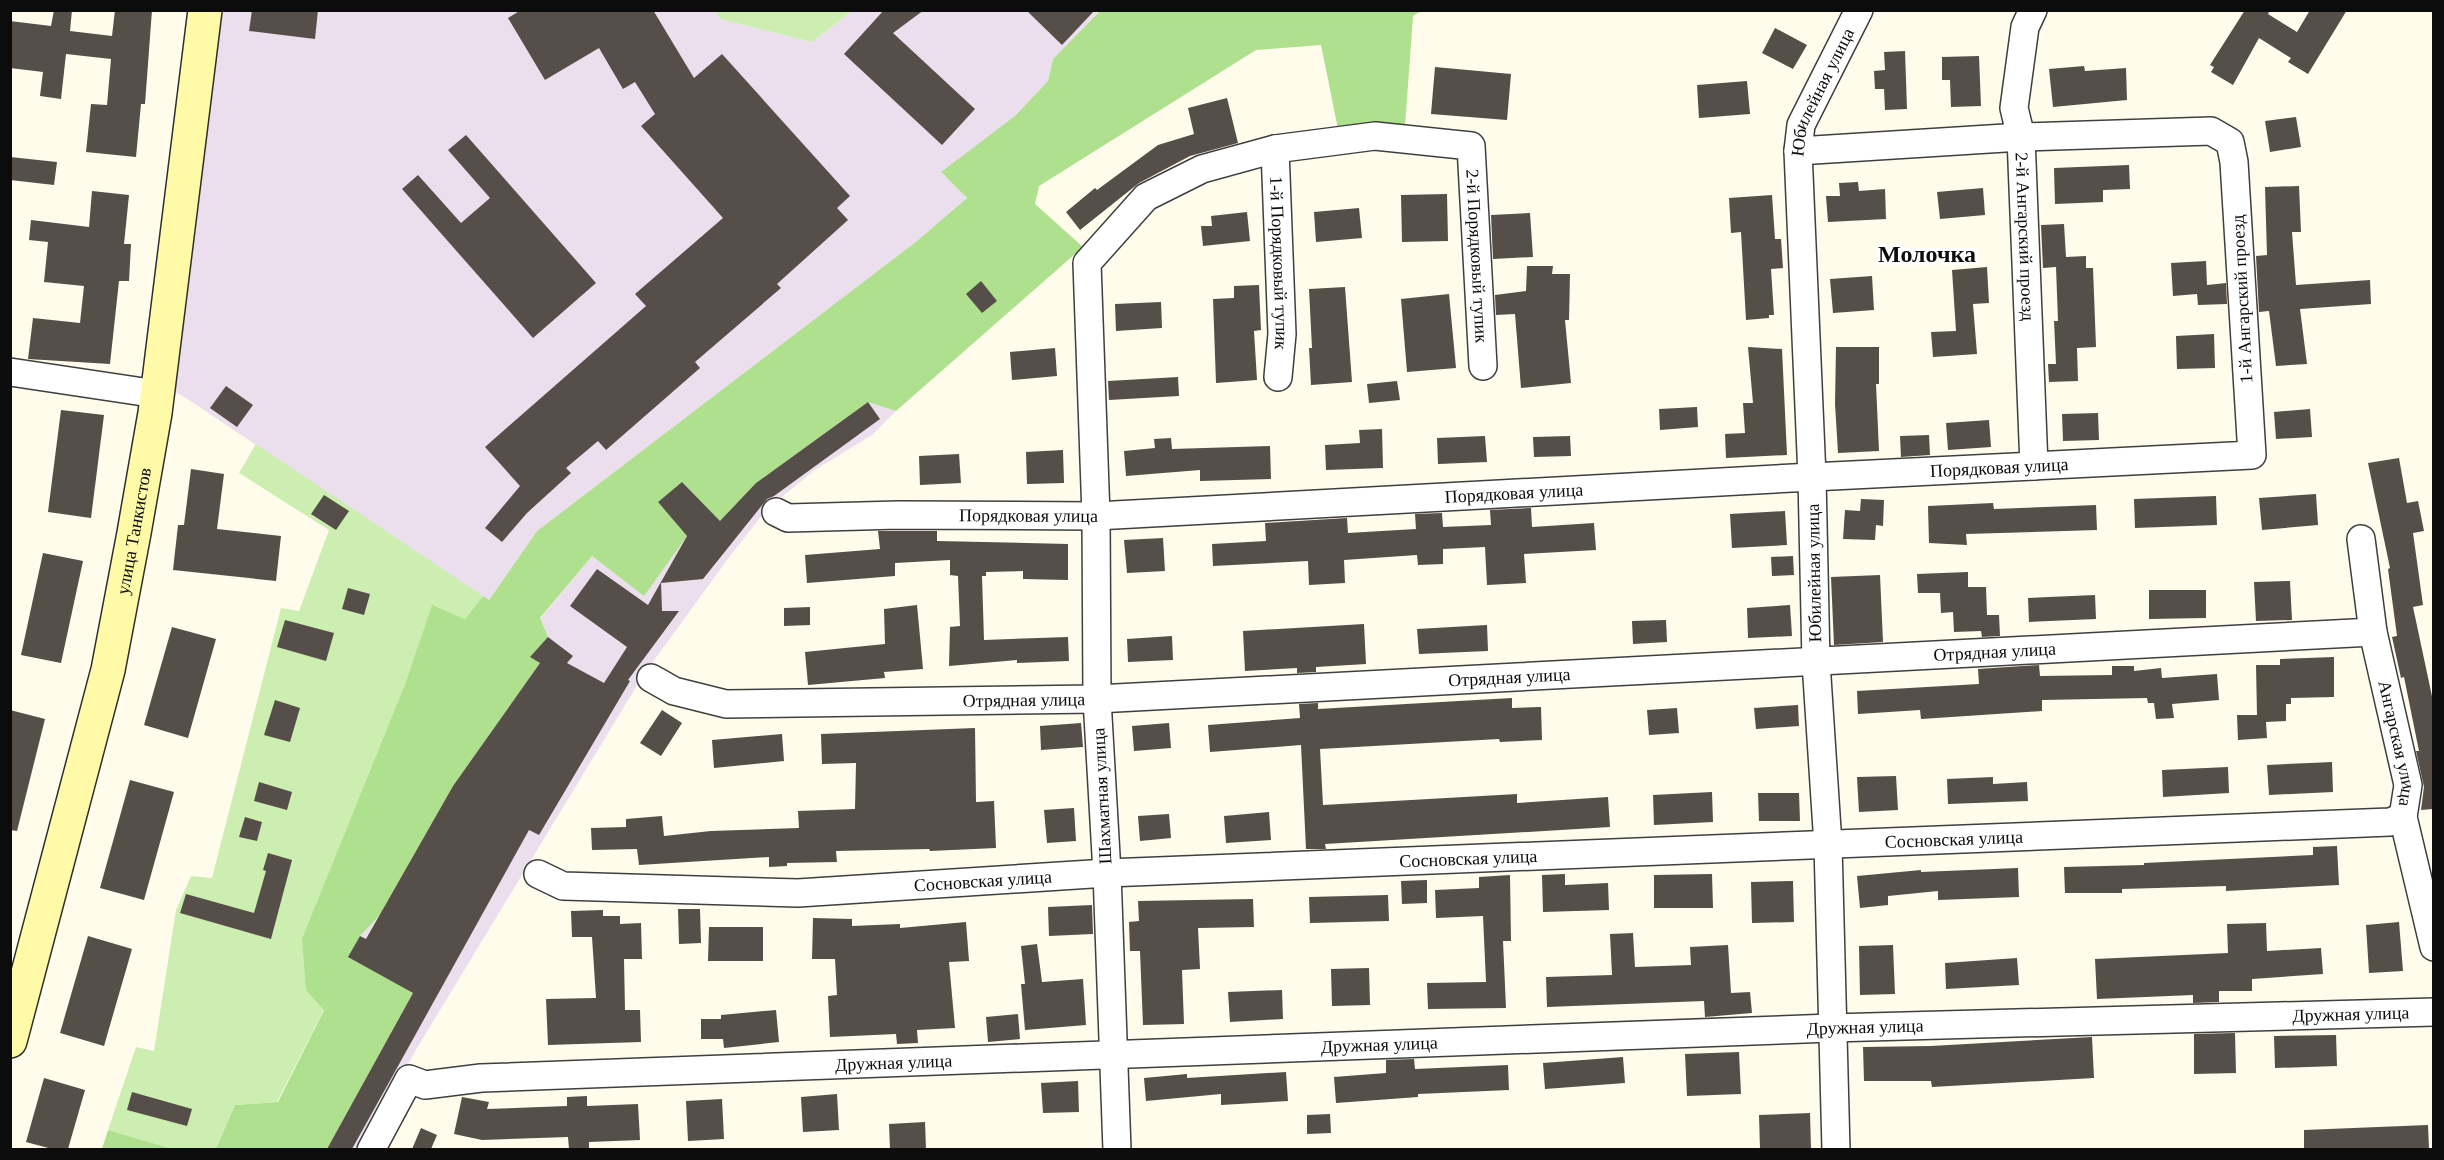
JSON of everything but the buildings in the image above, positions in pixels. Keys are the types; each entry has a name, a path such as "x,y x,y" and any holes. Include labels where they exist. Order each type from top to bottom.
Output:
{"main road":[{"name":"улица Танкистов","path":"10,1041 108,670 134,533 157,394 205,10"}],"street":[{"name":"Юбилейная улица","path":"1836,1149 1831,1028 1828,845 1816,662 1812,477 1798,151 1801,125 1859,10"},
{"name":"2-й Ангарский проезд","path":"2032,10 2025,27 2014,108 2021,137 2034,466"},
{"name":"1-й Ангарский проезд","path":"2021,137 2211,131 2230,142 2234,162 2252,455"},
{"name":"2-й Порядковый тупик","path":"1275,149 1375,136 1471,146 1483,366"},
{"path":"1798,151 2021,137"},
{"name":"Шахматная улица","path":"1117,1149 1107,873 1096,699 1096,516 1087,263 1146,196 1202,169 1275,149"},
{"name":"1-й Порядковый тупик","path":"1275,149 1282,334 1278,377"},
{"path":"10,372 157,394"},
{"name":"Порядковая улица","path":"776,512 788,518 898,515 1096,516 2252,455"},
{"name":"Ангарская улица","path":"2361,539 2373,632 2408,785 2403,817 2433,947"},
{"name":"Отрядная улица","path":"651,678 674,691 726,704 1096,699 2373,632"},
{"name":"Сосновская улица","path":"538,873 563,886 798,893 1107,873 2391,822 2403,817"},
{"name":"Дружная улица","path":"371,1149 409,1079 425,1085 481,1078 1114,1053 1831,1028 2433,1012"}],"shaded area":[{"path":"212,11 716,11 720,19 812,42 852,11 1100,11 1053,59 1048,81 1015,117 941,172 967,198 917,241 537,531 488,601 186,398 167,388"},
{"path":"868,402 896,411 872,435 815,470 767,509 730,556 644,674 417,1048 360,1149 327,1150 413,993 348,957 360,936 380,915 453,786 540,663 530,657 548,637 540,619 592,556 644,595 658,502 682,482 756,483"}],"green space":[{"path":"716,11 852,11 812,42 720,19"},
{"path":"1100,11 1421,11 1413,16 1405,126 1338,129 1321,45 1256,50 1039,186 1035,204 1083,247 896,411 868,402 756,483 720,521 682,482 658,502 687,536 644,596 592,556 540,618 548,637 531,657 540,663 453,786 380,915 360,936 349,956 413,993 327,1149 215,1150 235,1105 278,1102 324,1010 306,990 302,939 404,687 432,605 465,619 483,596 489,600 537,531 917,241 967,198 941,172 1015,116 1048,81 1053,59"},
{"path":"256,444 483,596 465,619 432,606 404,687 324,1009 277,1102 235,1105 215,1149 173,1149 108,1130 136,1047 154,1051 176,910 191,876 212,878 281,608 299,611 329,530 239,473"},
{"path":"108,1130 173,1149 102,1149"}],"district":[{"name":"Молочка","path":"1927,254"}]}
